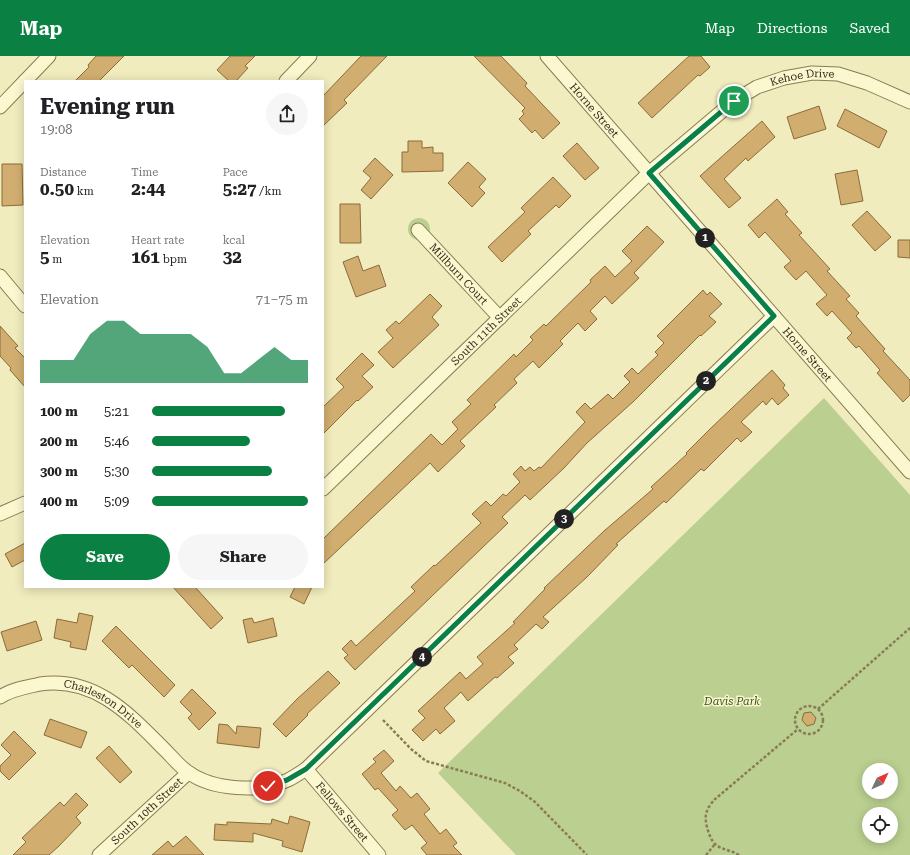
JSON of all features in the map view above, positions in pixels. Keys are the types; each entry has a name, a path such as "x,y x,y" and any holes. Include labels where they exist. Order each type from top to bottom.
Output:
{"street":[{"path":"26,80 49,56"},
{"path":"287,80 310,56"},
{"name":"Horne Street","path":"547,56 910,472"},
{"name":"Kehoe Drive","path":"649,173 734,101 757,87 784,78 812,73 838,74 868,82 910,102"},
{"path":"0,107 24,82"},
{"name":"South 11th Street","path":"324,488 649,173"},
{"name":"Millburn Court","path":"418,230 500,318"},
{"path":"0,276 24,305"},
{"name":"South 10th Street","path":"99,855 188,772 206,781 226,786 247,788 268,786 287,780 306,769 774,316"},
{"path":"0,514 24,503"},
{"name":"Charleston Drive","path":"0,697 26,687 51,683 74,685 104,696 128,714 188,772"},
{"name":"Fellows Street","path":"306,769 379,855"}],"path":[{"path":"818,710 910,628"},
{"path":"805,706 810,706 818,710 823,718 821,726 818,730 814,733 807,734 798,729 794,722 799,710 805,706"},
{"path":"383,720 411,749 426,761 505,784 520,791 535,802 587,855"},
{"path":"739,855 715,844 706,825 706,811 714,800 798,729"},
{"path":"706,855 715,844"}],"green space":[{"path":"419,218 427,221 430,229 427,237 419,240 411,237 408,229 411,221"},
{"name":"Davis Park","path":"824,398 910,495 910,855 516,855 438,773"}],"building":[{"path":"96,56 124,56 100,80 76,80 89,67 88,65"},
{"path":"230,56 255,56 245,66 248,68 237,80 228,80 217,70"},
{"path":"361,56 387,56 344,100 347,103 324,125 324,95"},
{"path":"474,56 501,56 527,83 525,86 560,123 543,139 535,130 532,133 519,119 524,114 522,111 525,108"},
{"path":"689,56 701,56 710,67 700,76 698,75 652,118 638,103"},
{"path":"819,106 826,129 794,139 787,117"},
{"path":"845,109 887,131 879,148 837,126"},
{"path":"762,121 775,137 748,161 746,158 724,179 741,198 729,208 700,176"},
{"path":"408,141 422,141 422,148 433,147 433,153 443,153 443,171 402,172 402,152 408,152"},
{"path":"577,143 599,168 585,180 563,156"},
{"path":"375,158 393,175 371,199 361,190 371,178 363,171"},
{"path":"468,162 486,179 479,187 485,193 472,207 448,183"},
{"path":"2,164 22,164 23,205 2,206"},
{"path":"857,170 863,201 841,205 835,174"},
{"path":"553,177 571,196 559,208 556,205 528,231 531,234 502,262 488,247 525,212 521,208"},
{"path":"777,199 788,212 785,214 802,233 799,235 830,269 827,271 850,296 846,299 859,313 856,316 885,349 883,351 910,380 910,395 903,402 877,373 880,370 859,346 856,348 847,338 852,333 832,311 827,316 816,304 827,295 806,271 796,280 784,267 791,261 765,232 759,238 748,225"},
{"path":"340,204 360,204 361,243 340,243"},
{"path":"867,211 891,237 875,251 852,225"},
{"path":"647,226 664,242 634,273 639,278 612,304 605,296 590,311 597,319 585,331 578,323 560,341 563,344 539,368 533,361 514,379 517,383 494,405 496,407 460,441 465,446 438,472 430,463 324,563 324,538 431,434 442,445 458,429 452,422 471,404 467,400 514,354 516,357 533,340 530,337 544,324 546,326 591,282 590,280 605,266 615,277 632,261 622,251"},
{"path":"898,240 910,240 910,258 898,257"},
{"path":"358,256 363,271 379,265 386,286 356,297 343,262"},
{"path":"703,290 707,295 710,292 722,304 709,316 716,322 701,336 700,335 634,401 587,443 564,468 530,500 525,495 502,517 508,523 355,670 344,658 348,655 342,649 351,640 356,646 415,591 411,587 481,523 472,514 486,501 491,506 503,494 506,496 520,482 513,474 521,466 525,471 530,467 534,471 539,467 541,468 585,422 576,412 585,403 591,409 608,394 613,399 630,382 624,376 632,368 638,374 658,355 655,352 664,343 657,336"},
{"path":"430,294 442,306 432,317 439,325 393,368 378,352 393,338 386,330 396,321 399,324"},
{"path":"0,326 18,346 15,348 24,357 24,386 10,370 11,368 0,356"},
{"path":"362,353 374,365 362,376 373,387 358,401 357,400 324,433 324,406 344,387 336,379"},
{"path":"772,370 785,385 783,388 789,395 778,405 772,398 766,405 763,401 741,422 752,432 741,442 737,438 704,471 701,469 666,503 664,501 616,544 618,545 587,577 543,617 549,622 542,629 536,624 514,645 518,649 508,657 514,663 497,678 495,677 468,701 461,692 444,708 455,721 440,734 436,729 423,741 412,730 425,718 418,711 460,672 466,679 483,664 477,657 515,623 513,622 545,589 544,588 604,531 653,489 651,487 687,454 686,453 710,429"},
{"path":"24,544 24,561 12,567 5,554"},
{"path":"174,588 196,588 223,618 211,629"},
{"path":"294,588 312,588 304,604 290,597"},
{"path":"79,613 93,616 86,650 70,647 71,642 54,638 57,619 77,623"},
{"path":"252,618 254,623 273,618 277,636 248,643 243,620"},
{"path":"36,621 42,640 7,651 1,632"},
{"path":"116,626 175,685 164,697 132,665 129,668 102,641"},
{"path":"328,671 340,683 307,714 308,715 286,737 273,724 297,699"},
{"path":"192,689 216,713 199,730 188,718 192,714 180,702"},
{"path":"811,712 816,718 814,724 807,726 802,720 804,713"},
{"path":"50,719 87,732 81,748 44,735"},
{"path":"219,724 228,725 236,734 237,726 261,728 259,748 217,743"},
{"path":"14,731 36,753 9,780 0,771 0,766 11,755 1,745"},
{"path":"109,746 132,772 120,783 96,758"},
{"path":"384,750 394,761 381,773 396,791 400,786 411,798 417,793 430,809 424,814 440,834 446,829 457,843 453,846 462,855 427,855 421,848 427,843 412,825 405,830 392,815 398,810 378,788 375,790 362,774 376,762 373,759"},
{"path":"76,793 88,805 76,817 81,823 59,846 49,855 13,855 26,842 22,838 60,802 64,806"},
{"path":"290,816 310,822 302,852 282,846 283,841 253,833 253,842 214,840 215,824 227,825 227,822 271,824 272,819 288,824"},
{"path":"186,836 204,855 152,855 168,841 173,847"}],"route":[{"path":"268,786 287,780 306,769 774,316 649,173 734,101"}]}
